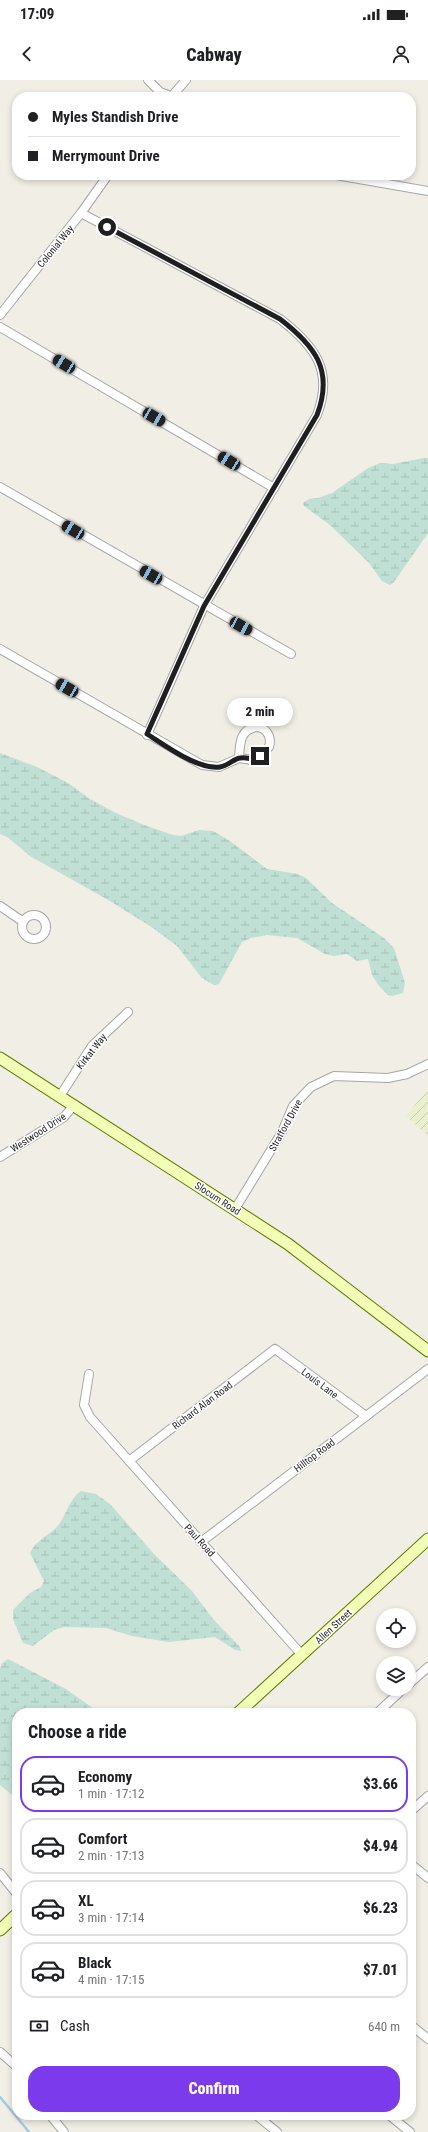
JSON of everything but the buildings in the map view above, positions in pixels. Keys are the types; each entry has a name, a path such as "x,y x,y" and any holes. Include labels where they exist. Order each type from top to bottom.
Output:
{"main road":[{"name":"Slocum Road","path":"0,1058 300,1252 428,1351"},
{"name":"Allen Street","path":"244,1708 428,1539"},
{"path":"0,1930 12,1921"}],"street":[{"path":"148,80 160,92"},
{"path":"176,92 186,80"},
{"name":"Colonial Way","path":"0,315 81,213 104,180"},
{"path":"365,180 428,191"},
{"path":"81,213 280,319 297,333 309,346 323,373 323,397 317,415 204,606 147,734"},
{"path":"0,327 274,488"},
{"path":"0,487 204,606 291,654"},
{"path":"0,650 188,758 209,767 224,766 239,758 252,760 268,750 270,742 266,731 256,727 246,732 240,742 239,758"},
{"path":"0,906 22,921"},
{"name":"Kirkat Way","path":"60,1096 92,1046 128,1012"},
{"name":"Stratford Drive","path":"235,1209 282,1132 293,1106 300,1096 311,1087 334,1076 388,1078 407,1074 428,1064"},
{"name":"Westwood Drive","path":"0,1157 64,1117 74,1106"},
{"name":"Louis Lane","path":"275,1349 366,1416"},
{"name":"Richard Alan Road","path":"129,1460 275,1349"},
{"name":"Hilltop Road","path":"201,1542 428,1369"},
{"name":"Paul Road","path":"89,1374 84,1405 98,1427 302,1655"},
{"path":"416,1678 428,1667"},
{"path":"382,1708 395,1696"},
{"path":"416,1807 428,1796"},
{"path":"416,1868 428,1878"},
{"path":"0,1873 12,1888"},
{"path":"416,2030 428,2039"},
{"path":"0,2052 12,2063"},
{"path":"54,2120 64,2132"},
{"path":"262,2120 277,2132"},
{"path":"395,2120 410,2132"}],"green space":[{"path":"428,458 428,533 394,582 390,585 382,581 369,563 330,525 304,506 303,503 309,499 318,498 332,493 368,468 380,463 393,464"},
{"path":"0,753 37,767 68,783 90,799 116,813 144,825 173,835 181,836 199,830 213,831 230,841 267,869 298,874 306,878 332,903 384,938 394,948 405,983 403,993 392,996 388,995 379,986 372,975 368,959 357,961 347,954 334,956 325,954 297,938 267,935 251,938 242,942 219,984 214,985 202,978 177,946 153,928 110,901 30,856 7,837 0,834"},
{"path":"428,1089 428,1136 406,1116"},
{"path":"81,1491 96,1494 110,1504 154,1554 192,1591 213,1619 240,1647 241,1651 235,1650 215,1637 169,1642 132,1636 106,1628 64,1627 54,1630 33,1646 23,1643 13,1619 13,1610 30,1593 41,1587 44,1581 30,1553 39,1541 57,1527 73,1498"},
{"path":"8,1659 66,1689 93,1708 12,1708 12,1795 0,1785 0,1668 2,1663"}],"waterway":[{"path":"0,2097 12,2111"},
{"path":"19,2120 29,2132"}],"route":[{"path":"107,227 245,299 280,319 297,333 309,346 323,373 324,391 317,415 204,606 147,734 188,758 209,767 224,766 239,758 252,760 260,756"}]}
